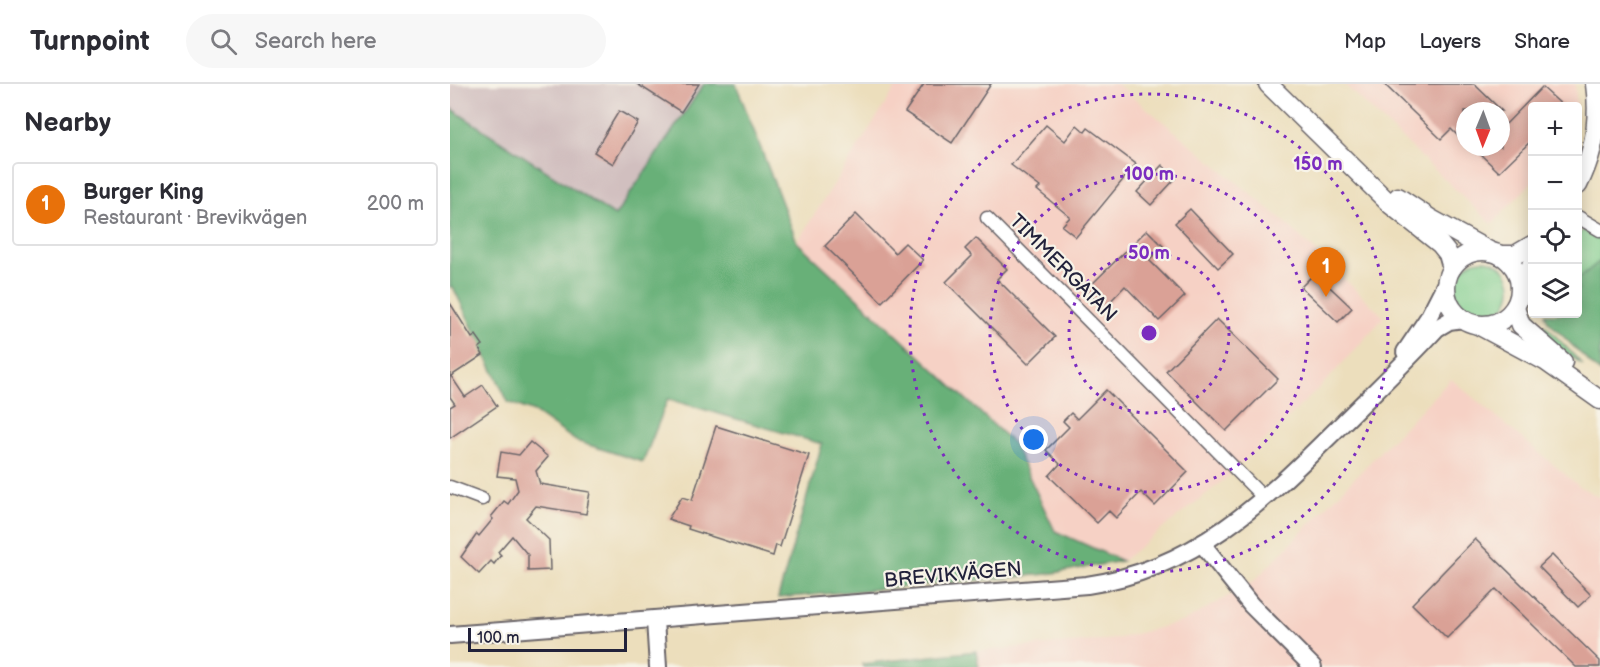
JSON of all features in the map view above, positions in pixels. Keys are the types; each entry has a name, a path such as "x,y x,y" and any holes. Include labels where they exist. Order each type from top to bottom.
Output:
{"main road":[{"path":"1268,84 1343,155 1391,205 1440,244 1448,254 1449,303 1470,322 1545,361 1600,400"},
{"path":"1582,175 1595,138 1597,91"},
{"path":"1343,155 1431,219 1496,254 1516,271 1521,325 1600,400"},
{"path":"1450,275 1470,254 1515,255 1528,248"},
{"path":"1470,322 1498,322 1517,301 1532,264"}],"street":[{"name":"TIMMERGATAN","path":"987,218 1264,498"},
{"path":"1582,219 1600,230"},
{"name":"BREVIKVÄGEN","path":"1388,378 1428,318 1450,275"},
{"name":"BREVIKVÄGEN","path":"450,635 1088,585 1125,578 1160,567 1203,545 1264,498 1443,323 1470,322"},
{"path":"450,487 482,499"},
{"path":"1203,545 1251,605 1313,667"},
{"path":"655,620 658,667"}],"shaded area":[{"path":"450,84 704,84 615,216 450,108"},
{"path":"898,84 1117,84 1285,222 1384,317 1330,377 1225,479 1122,561 1055,531 1013,443 797,242"},
{"path":"1344,84 1575,84 1577,102 1528,102 1528,186 1492,224"},
{"path":"1451,379 1579,486 1600,498 1600,667 979,667 976,651 1116,639 1185,621 1254,581"}],"green space":[{"path":"704,84 736,84 797,242 1013,443 1055,531 1122,561 1048,574 778,598 822,444 668,399 643,462 576,441 534,412 508,402 453,287 450,287 450,108 615,216"},
{"path":"1582,231 1600,239 1600,261 1582,276 1582,264"},
{"path":"1478,260 1488,260 1503,268 1509,277 1511,288 1509,299 1503,308 1488,316 1478,316 1467,311 1460,304 1455,293 1455,283 1460,272 1467,265"},
{"path":"1600,261 1600,373 1547,318 1582,318 1582,276"},
{"path":"1528,293 1528,318 1532,318 1527,324 1523,311"},
{"path":"1536,325 1546,326 1583,365 1531,329"},
{"path":"976,651 979,667 863,667 862,664"}],"building":[{"path":"637,84 699,84 681,112"},
{"path":"924,84 991,84 952,143 905,112"},
{"path":"1384,84 1474,84 1493,102 1456,102 1456,134 1451,129 1441,139"},
{"path":"1542,87 1559,102 1528,102 1528,144 1499,172 1482,156 1510,156 1510,120"},
{"path":"619,111 638,122 613,164 594,152"},
{"path":"1046,125 1065,141 1077,125 1085,132 1088,128 1136,164 1076,237 1062,226 1070,217 1037,190 1040,187 1011,165"},
{"path":"1162,165 1176,178 1151,205 1137,192"},
{"path":"1190,209 1233,254 1218,268 1175,223"},
{"path":"856,214 895,253 905,243 923,260 882,302 825,246"},
{"path":"1147,230 1163,246 1149,260 1185,296 1159,321 1125,286 1104,308 1086,290"},
{"path":"976,238 1007,269 997,279 1055,337 1028,364 946,282 972,256 965,249"},
{"path":"1315,273 1352,308 1338,322 1301,287"},
{"path":"450,303 472,338 476,335 483,345 479,348 483,355 451,376 465,397 483,385 497,406 450,438 450,407 455,404 450,397"},
{"path":"1217,319 1278,379 1226,431 1166,371"},
{"path":"1106,390 1188,472 1155,506 1141,492 1116,518 1109,511 1097,523 1049,476 1060,464 1046,450 1069,427 1063,421 1071,413 1077,419"},
{"path":"716,426 809,455 780,547 776,545 773,556 688,529 689,526 668,519 682,497 692,500"},
{"path":"530,442 548,457 536,471 540,484 590,492 586,514 536,506 526,518 549,540 550,570 528,571 528,555 512,536 498,552 501,555 494,564 491,561 479,574 461,557 477,534 479,536 493,519 491,517 504,501 508,504 518,490 515,478 497,476 501,452 519,455"},
{"path":"1475,539 1600,661 1600,667 1576,667 1496,589 1447,638 1412,604"},
{"path":"1552,555 1591,595 1578,607 1539,567"}],"place":[{"name":"Burger King","path":"1326,297"}]}
